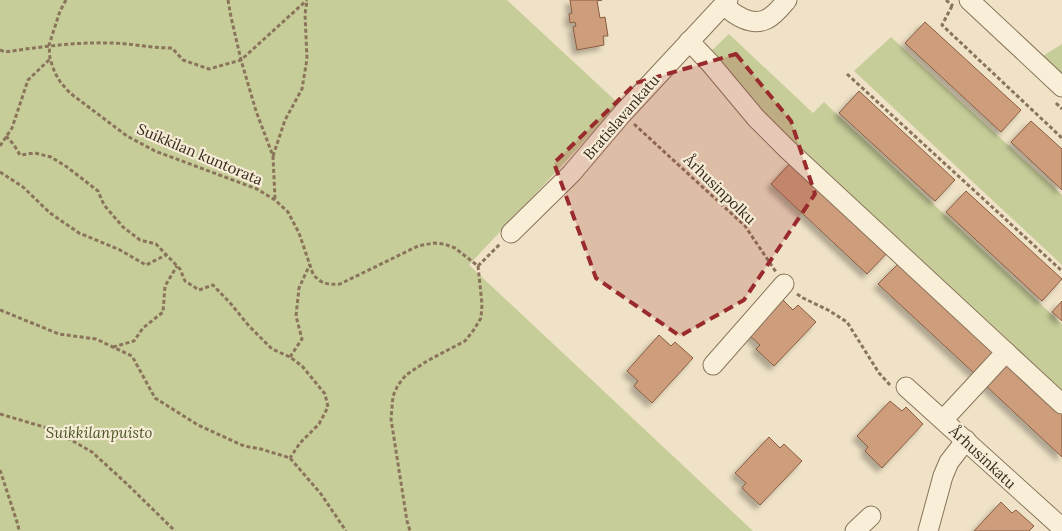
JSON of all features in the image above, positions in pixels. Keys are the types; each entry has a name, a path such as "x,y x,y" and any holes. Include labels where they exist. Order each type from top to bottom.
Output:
{"street":[{"path":"726,2 732,12 745,20 756,22 766,20 787,0"},
{"name":"Bratislavankatu","path":"511,233 571,174 622,114 726,2"},
{"path":"971,3 1062,87"},
{"path":"689,41 756,118 1062,404"},
{"path":"713,365 784,284"},
{"path":"943,420 1006,352"},
{"name":"Århusinkatu","path":"898,386 943,420 1061,526"},
{"path":"928,531 943,476 949,462 966,440"},
{"path":"855,531 871,516"}],"path":[{"name":"Suikkilan kuntorata","path":"66,0 60,11 49,45 50,60 55,73 70,93 127,136 155,151 257,189 275,200 288,212 299,233 317,279 324,284 340,284 418,246 434,243 455,248 478,266"},
{"path":"228,0 241,60 256,112 273,156 275,200"},
{"path":"0,50 5,52 49,45 110,43 153,48 172,48 183,60 209,69 241,60 307,0"},
{"path":"273,156 285,120 302,89 306,59 307,0"},
{"path":"971,3 942,25 1062,138"},
{"path":"0,146 12,128 28,80 50,60"},
{"path":"847,74 1062,271"},
{"name":"Århusinpolku","path":"622,114 745,226 784,284 803,298 847,322 879,373 898,386"},
{"path":"6,136 20,155 35,152 51,157 98,191 104,205 123,227 140,240 156,244 180,269 185,281 199,290 213,285 272,349 290,357 302,366 325,394 328,407 319,424 300,443 290,458"},
{"path":"0,172 23,187 50,213 78,233 120,250 146,265 166,255"},
{"path":"410,531 391,419 394,396 398,385 406,375 465,340 473,331 481,318 482,304 478,266 511,233"},
{"path":"290,357 302,339 296,316 299,288 310,264"},
{"path":"113,347 134,341 143,328 163,312 165,286 177,266"},
{"path":"0,310 59,334 96,339 132,356 156,398 198,425 244,446 290,458 321,494 346,531"},
{"path":"0,414 44,427 92,452 175,531"},
{"path":"0,470 18,525 18,531"}],"highlighted area":[{"path":"736,54 791,121 815,194 744,300 680,336 596,278 554,163 636,83"}],"green space":[{"name":"Suikkilanpuisto","path":"0,0 507,0 619,104 469,265 753,531 0,531"},
{"path":"729,34 813,113 824,102 1062,324 1062,398 783,138 708,54"},
{"path":"891,37 1062,195 1062,265 854,71"},
{"path":"1062,44 1062,74 1043,56"}],"building":[{"path":"570,0 602,0 597,1 600,18 605,17 608,36 603,36 604,45 577,50 573,27 576,26 575,22 570,23 569,14 572,13"},
{"path":"925,22 1021,110 1001,132 905,43"},
{"path":"859,91 955,180 935,201 839,113"},
{"path":"1031,121 1062,149 1062,190 1011,142"},
{"path":"792,161 889,251 867,274 771,184"},
{"path":"966,191 1062,279 1042,301 946,212"},
{"path":"900,262 996,351 975,374 878,284"},
{"path":"782,299 793,310 798,305 816,322 774,366 756,349 760,345 748,334"},
{"path":"1062,301 1062,321 1052,312"},
{"path":"659,335 671,346 675,342 693,358 652,403 634,386 638,381 627,371"},
{"path":"1006,361 1062,414 1062,457 984,384"},
{"path":"890,401 902,411 906,407 923,424 882,468 865,451 868,447 857,436"},
{"path":"769,437 780,448 784,444 802,461 760,505 742,488 746,483 735,473"},
{"path":"1001,502 1012,513 1016,510 1034,526 1029,531 974,531"}]}
